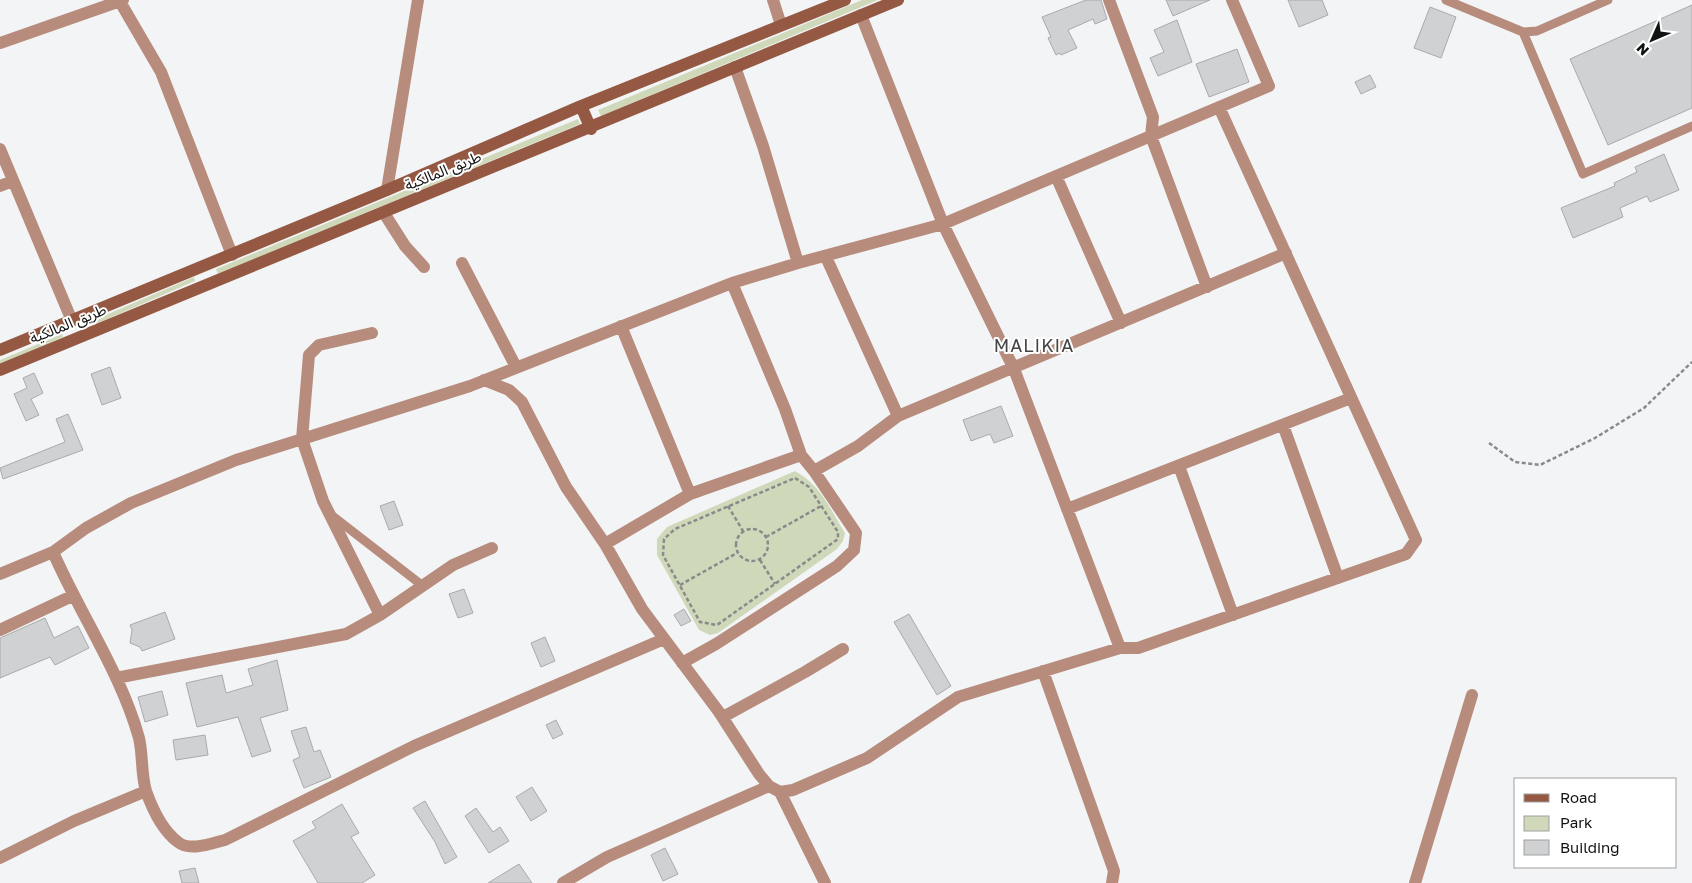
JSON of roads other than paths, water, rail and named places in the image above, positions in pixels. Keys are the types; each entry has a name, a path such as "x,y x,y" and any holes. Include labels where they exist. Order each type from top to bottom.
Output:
{"main road":[{"name":"طريق المالكية","path":"0,350 232,255 582,106 845,0"},
{"name":"طريق المالكية","path":"0,370 898,0"},
{"path":"582,106 590,128"},
{"path":"202,267 208,285"},
{"path":"72,321 78,338"}],"street":[{"path":"387,190 418,0"},
{"path":"773,0 781,25"},
{"path":"1109,0 1153,117 1150,136 1207,287"},
{"path":"0,574 53,552 86,528 131,503 236,460 484,380 732,283 943,224 1270,86 1232,0"},
{"path":"0,43 121,1 161,72 232,255"},
{"path":"861,15 943,224 1014,368 1120,648"},
{"path":"735,67 763,146 798,263"},
{"path":"563,883 608,857 774,789 793,790 867,758 958,697 1120,648 1138,648 1406,554 1416,540 1219,107"},
{"path":"0,149 72,321"},
{"path":"1056,176 1121,323"},
{"path":"0,186 13,181"},
{"path":"384,213 405,246 424,267"},
{"path":"814,471 858,446 898,416 1286,253"},
{"path":"826,257 898,416"},
{"path":"462,263 516,367"},
{"path":"682,663 716,644 838,566 854,550 856,533 801,455 785,409 732,283"},
{"path":"621,326 690,494"},
{"path":"372,333 319,345 309,355 302,438 328,512 380,615"},
{"path":"484,380 509,390 522,402 566,487 605,544 642,609 723,717 758,774 774,789 825,883"},
{"path":"1067,510 1351,398"},
{"path":"1283,425 1338,578"},
{"path":"605,544 690,494 801,455"},
{"path":"1179,466 1233,615"},
{"path":"116,678 346,634 380,615 453,565 492,548"},
{"path":"53,552 72,596 116,678 139,739 146,790 166,831 179,844 199,847 225,840 414,746 664,639"},
{"path":"0,630 72,596"},
{"path":"723,717 806,672 843,649"},
{"path":"1043,671 1114,871 1112,883"},
{"path":"1415,883 1472,695"},
{"path":"0,858 146,790"}],"lane":[{"path":"1446,0 1523,32 1537,31 1608,0"},
{"path":"1523,32 1584,174 1692,126"},
{"path":"328,512 423,586"}],"district":[{"name":"MALIKIA","path":"1034,346"}]}
